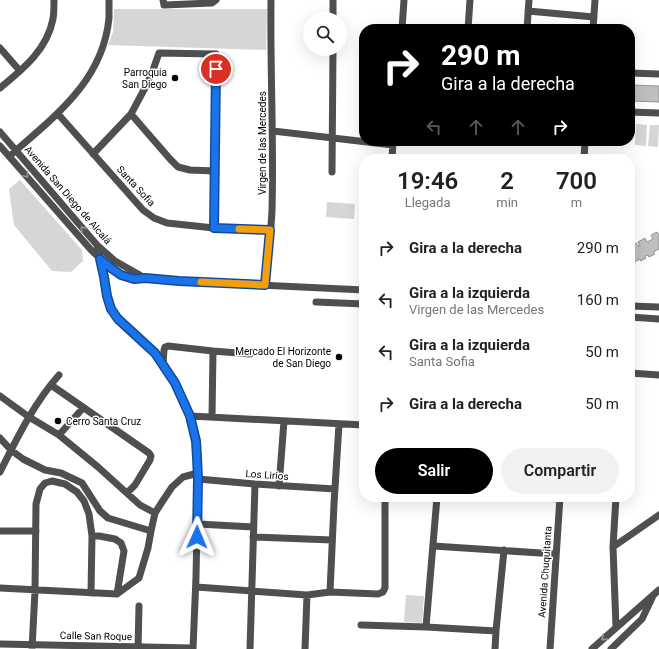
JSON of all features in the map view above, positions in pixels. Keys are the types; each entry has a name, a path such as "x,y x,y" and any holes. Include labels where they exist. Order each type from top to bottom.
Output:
{"street":[{"path":"0,88 34,58 45,41 53,19 54,0"},
{"path":"9,156 58,114 84,85 96,62 105,39 109,18 109,0"},
{"path":"164,2 212,3 216,0"},
{"name":"Virgen de las Mercedes","path":"265,285 272,211 273,131 271,0"},
{"path":"333,0 333,12"},
{"path":"402,24 404,0"},
{"path":"468,24 470,0"},
{"path":"527,24 529,0"},
{"path":"593,24 595,0"},
{"path":"528,11 594,17"},
{"path":"0,48 20,71"},
{"path":"94,154 131,114 146,86 159,53 216,54 214,228"},
{"path":"332,172 333,56"},
{"path":"635,73 659,74"},
{"path":"635,112 659,113"},
{"name":"Santa Sofia","path":"58,114 143,210 154,218 168,223 214,228 270,230"},
{"path":"131,114 178,167 190,170 215,171"},
{"path":"273,131 359,140"},
{"name":"Avenida San Diego de Alcalá","path":"0,132 97,245 115,261 145,278"},
{"name":"Avenida San Diego de Alcalá","path":"0,146 82,240 100,259 121,275 134,279 145,278 359,290"},
{"path":"97,245 111,309 118,319 155,353 175,383 190,416 196,441 198,524 192,648"},
{"path":"316,302 359,304"},
{"path":"635,306 659,307"},
{"path":"635,317 659,319"},
{"path":"162,364 164,350 168,346 250,354"},
{"path":"212,417 213,351"},
{"path":"635,373 659,375"},
{"path":"0,472 29,417 50,385 59,375"},
{"path":"50,385 146,451 151,456 135,485 127,493"},
{"path":"0,396 29,417 59,435 98,467 140,505 155,513"},
{"path":"59,435 83,408"},
{"path":"190,416 359,425"},
{"path":"279,486 284,421"},
{"path":"330,592 334,489 339,424"},
{"path":"0,438 11,450 23,459 45,470 61,473 82,482 100,511 108,518 151,531"},
{"path":"0,588 117,594 139,578 148,548 155,513 172,487 183,477 198,476"},
{"name":"Los Lirios","path":"198,476 255,484 334,489"},
{"path":"32,647 36,591 36,504 40,490 45,483 52,481 65,484 77,492 84,500 89,514 92,536 91,593"},
{"path":"250,649 255,484"},
{"path":"196,587 307,595 330,592 378,594 383,592 385,588 385,502"},
{"path":"426,627 437,502"},
{"name":"Avenida Chuquitanta","path":"550,649 560,502"},
{"path":"616,502 613,548 616,627"},
{"path":"613,548 659,515"},
{"path":"198,524 253,526"},
{"path":"0,531 36,528"},
{"path":"92,536 115,539 121,543 124,551 117,594"},
{"path":"253,537 332,540"},
{"path":"433,546 556,554"},
{"path":"495,649 504,550"},
{"path":"592,649 616,627 657,594"},
{"path":"611,649 642,619 657,594"},
{"path":"305,649 307,595"},
{"path":"138,648 139,606"},
{"path":"361,625 496,631"},
{"name":"Calle San Roque","path":"0,644 32,647 192,648"}],"shaded area":[{"path":"114,9 267,9 266,50 108,45 113,32"},
{"path":"636,124 647,125 646,146 635,145"},
{"path":"650,125 659,125 658,147 648,146"},
{"path":"20,180 82,250 83,261 71,272 52,271 14,225 9,189"},
{"path":"327,202 355,204 354,219 326,217"},
{"path":"406,595 424,596 422,623 404,622"}],"building":[{"path":"635,85 659,86 659,102 635,101"},
{"path":"657,232 659,235 659,249 653,252 655,254 649,257 648,255 645,256 646,258 641,261 640,259 635,262 635,244 640,246 638,242 645,238 647,242 653,239 651,235"}],"slow traffic":[{"path":"201,282 265,285 270,230 239,229"}],"place":[{"name":"Parroquia San Diego","path":"175,78"},
{"name":"Mercado El Horizonte de San Diego","path":"339,357"},
{"name":"Cerro Santa Cruz","path":"58,421"}],"route":[{"path":"197,537 197,457 196,441 190,416 175,383 155,353 131,332 118,319 111,309 100,259 121,275 134,279 145,278 265,285 270,230 214,228 216,69"}]}
